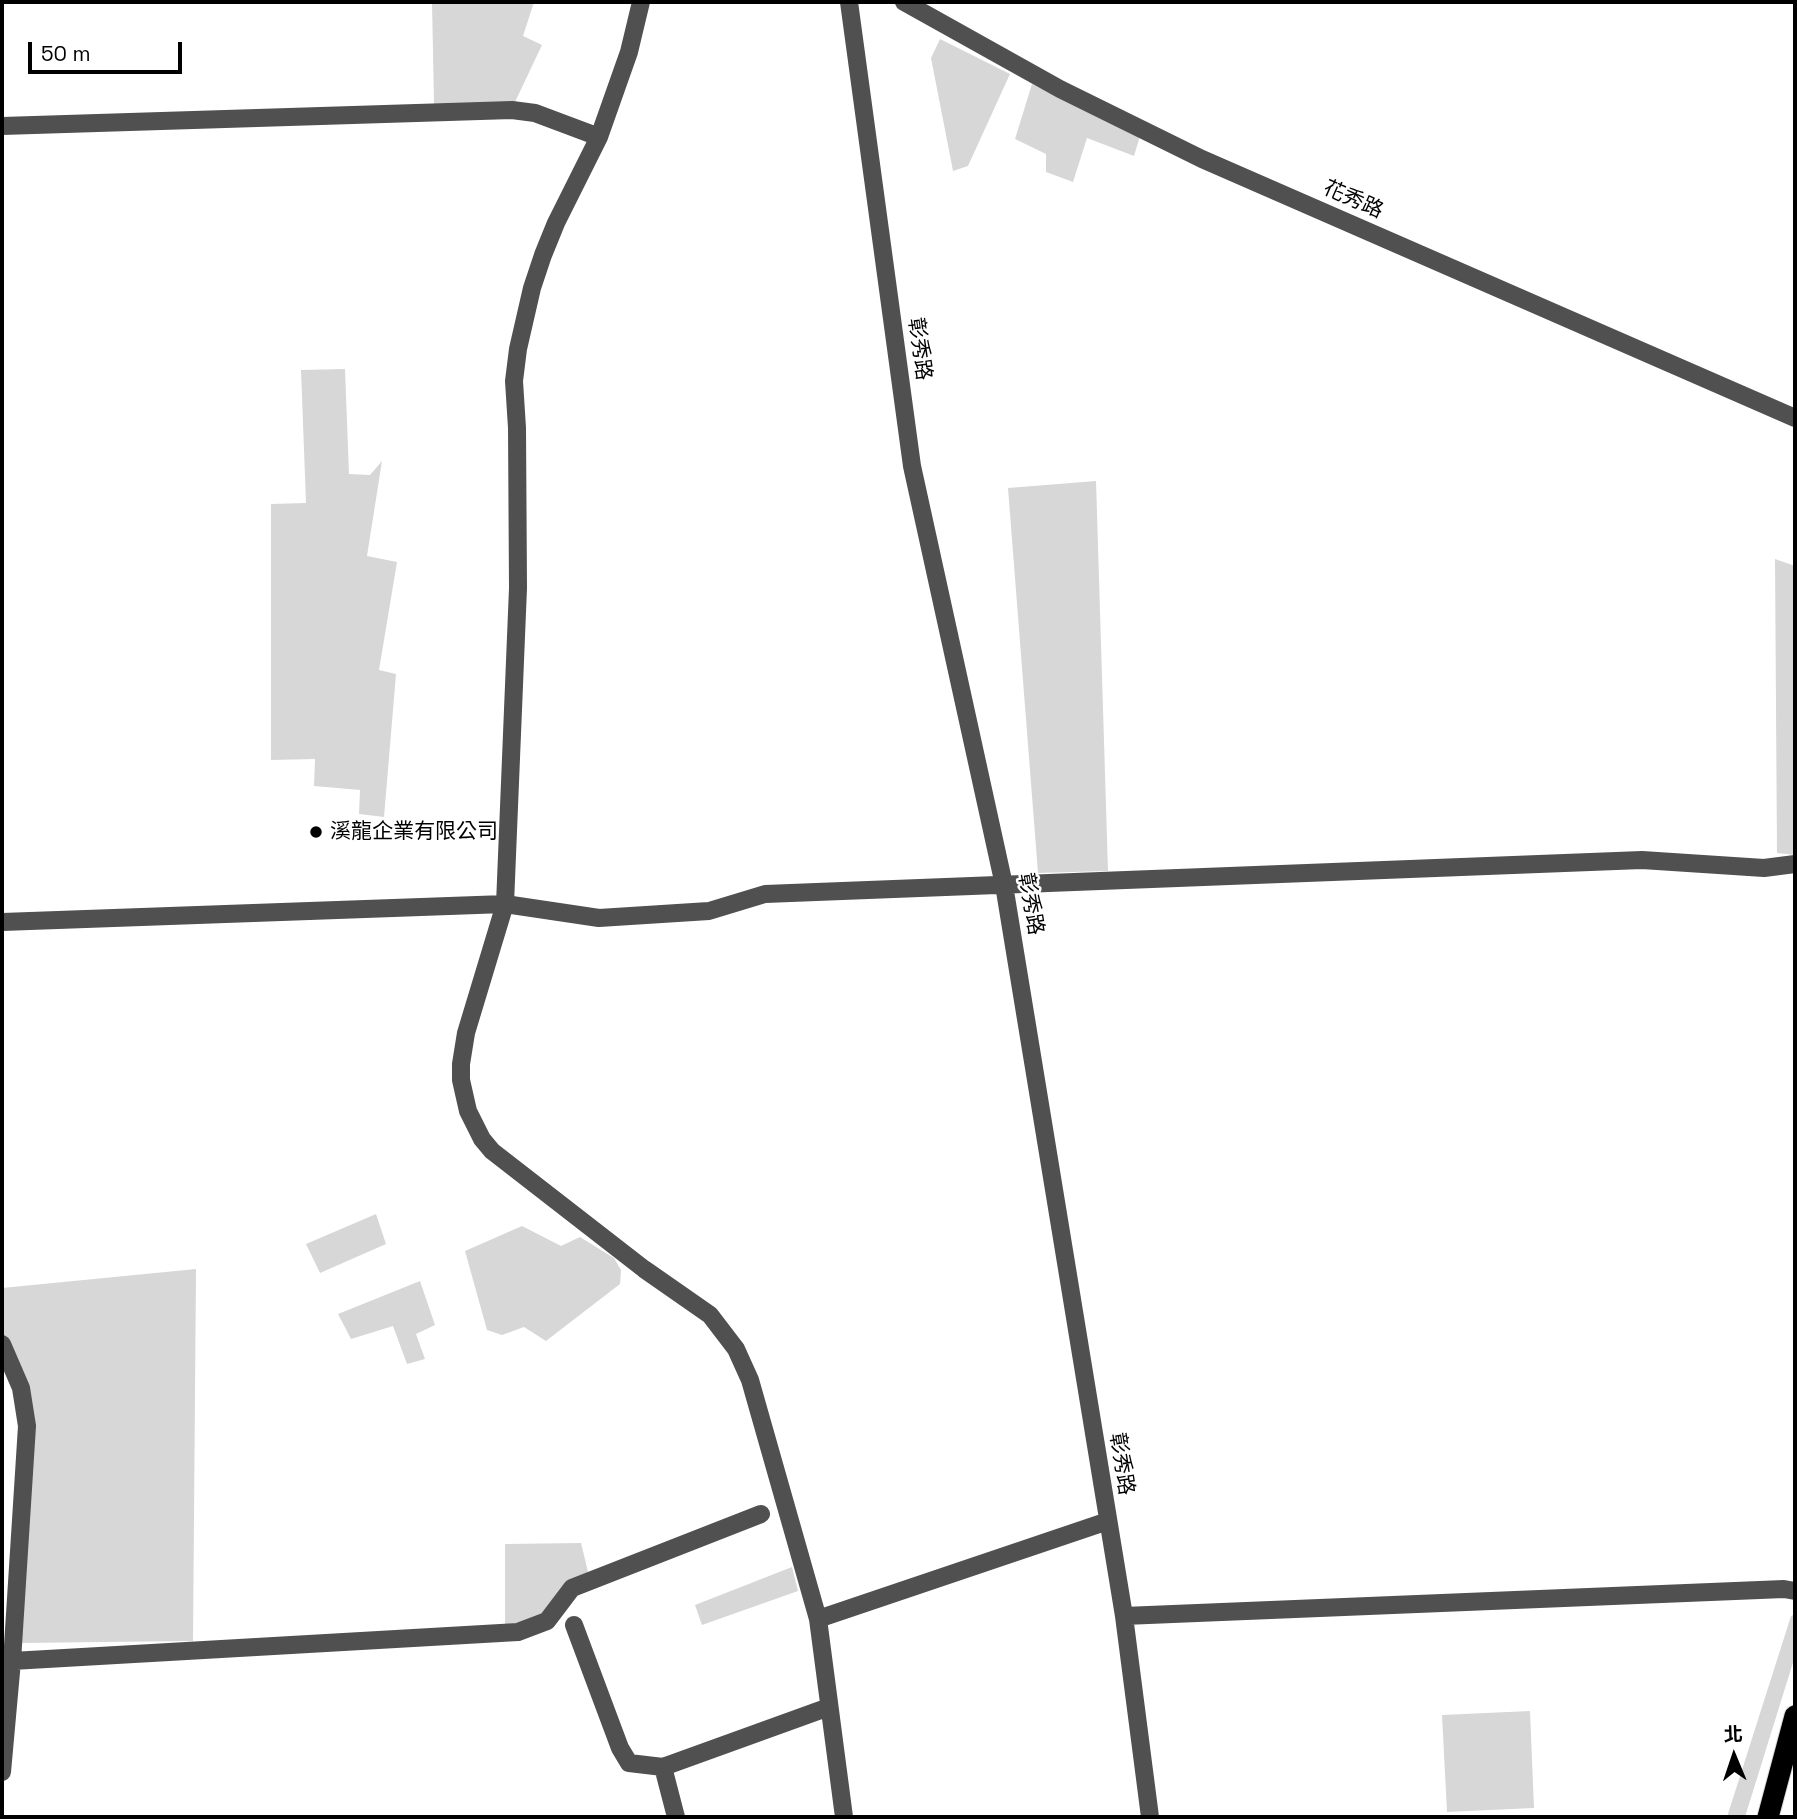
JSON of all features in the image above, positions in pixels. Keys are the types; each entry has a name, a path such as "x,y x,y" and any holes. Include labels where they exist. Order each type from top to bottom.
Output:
{"highway":[{"path":"1768,1817 1795,1716"}],"street":[{"path":"641,2 629,52 599,137 556,223 543,255 524,318 514,381 518,588 505,904 463,1049 461,1080 468,1111 482,1139 504,1161 644,1269 710,1315 736,1349 750,1380 818,1619 844,1817"},
{"name":"彰秀路","path":"849,2 912,466 1004,885 1124,1616 1150,1817"},
{"name":"花秀路","path":"904,2 1060,89 1202,159 1795,418"},
{"path":"2,126 512,110 535,113 599,137"},
{"path":"2,922 505,904 599,918 709,911 765,894 1629,860 1764,868 1795,864"},
{"path":"2,1344 21,1388 27,1426 2,1772"},
{"path":"12,1661 518,1632 547,1621 572,1588 761,1514"},
{"path":"818,1619 1108,1521"},
{"path":"1124,1616 1784,1589 1795,1591"},
{"path":"574,1625 620,1748 629,1763 663,1767 829,1707"},
{"path":"663,1767 676,1817"}],"shaded area":[{"path":"432,2 534,2 523,36 542,45 515,102 434,104"},
{"path":"940,39 1010,74 968,166 953,171 931,58"},
{"path":"1032,84 1140,136 1134,156 1087,138 1073,182 1046,172 1046,154 1015,139"},
{"path":"345,369 349,474 370,475 382,461 367,556 397,562 379,670 396,674 384,817 359,814 360,790 314,786 315,759 271,760 271,504 306,503 301,370"},
{"path":"1096,481 1108,871 1038,873 1008,488"},
{"path":"1775,559 1795,566 1795,855 1777,853"},
{"path":"376,1214 386,1244 320,1273 306,1244"},
{"path":"522,1226 561,1246 580,1237 614,1258 621,1270 620,1284 546,1341 524,1327 502,1335 487,1330 465,1251"},
{"path":"196,1269 193,1641 17,1643 30,1423 2,1342 2,1288"},
{"path":"420,1281 435,1325 416,1334 425,1359 407,1364 393,1326 351,1339 338,1314"},
{"path":"581,1543 589,1576 542,1627 505,1631 505,1544"},
{"path":"792,1567 798,1591 702,1625 695,1605"},
{"path":"1795,1614 1795,1656 1745,1817 1727,1817 1791,1616"},
{"path":"1530,1711 1534,1808 1447,1812 1442,1715"}],"place":[{"name":"溪龍企業有限公司","path":"316,832"}]}
